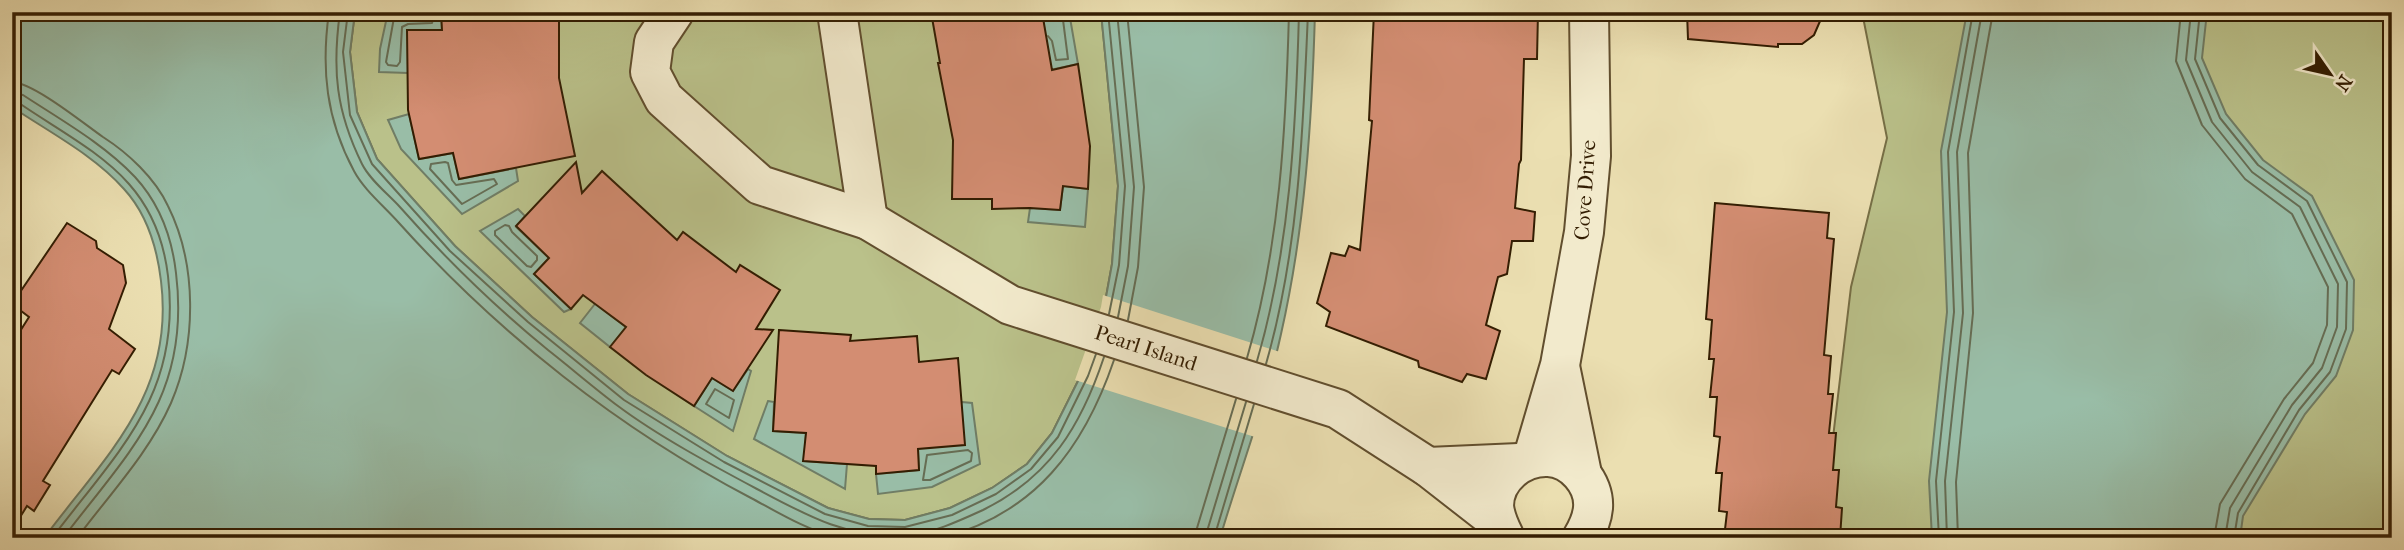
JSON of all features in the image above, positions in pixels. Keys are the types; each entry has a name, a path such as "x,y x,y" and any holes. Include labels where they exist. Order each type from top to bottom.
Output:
{"street":[{"name":"Pearl Island","path":"674,12 654,42 650,72 664,99 760,185 868,220 1010,305 1338,409 1429,467 1501,529"},
{"path":"837,12 868,220"},
{"name":"Cove Drive","path":"1526,460 1560,365 1584,232 1591,156 1588,12"},
{"name":"Cove Drive","path":"1560,365 1582,474 1591,489 1594,506 1589,533"},
{"path":"1429,467 1551,457 1568,463 1582,474"},
{"path":"1501,529 1494,504 1498,487 1507,474 1526,460"}],"shaded area":[{"path":"355,12 1101,12 1118,186 1112,264 1104,308 1082,373 1052,433 1027,464 992,488 950,508 905,520 869,519 828,508 727,456 628,394 532,317 455,246 377,159 357,112 350,52"},
{"path":"1862,12 2392,12 2392,538 1821,538 1851,287 1887,138"}],"water":[{"path":"12,12 355,12 350,52 357,112 377,159 455,246 532,317 628,394 727,456 828,508 869,519 905,520 950,508 992,488 1027,464 1052,433 1082,373 1104,308 1112,264 1118,186 1101,12 1315,12 1306,174 1289,294 1268,385 1220,538 44,538 112,450 131,421 146,390 157,357 163,321 161,281 150,232 139,209 124,189 99,165 12,107"},
{"path":"388,12 441,12 442,30 408,73 379,72 380,49"},
{"path":"1042,12 1069,12 1078,64 1050,70"},
{"path":"1967,12 2207,12 2202,58 2226,114 2263,160 2312,196 2354,280 2353,330 2336,376 2305,414 2243,516 2240,538 1932,538 1929,481 1947,312 1941,151"},
{"path":"409,114 419,159 453,153 459,179 516,168 518,181 462,214 401,149 388,120"},
{"path":"1063,186 1088,189 1085,227 1028,222 1030,208 1060,210"},
{"path":"518,209 525,216 516,227 549,258 534,274 571,309 564,312 480,231"},
{"path":"616,277 601,308 626,327 610,347 580,323"},
{"path":"748,369 751,371 733,431 694,406 712,378 733,391"},
{"path":"768,401 774,402 773,431 806,433 804,461 847,464 845,489 754,439"},
{"path":"962,402 972,403 980,464 932,487 878,494 876,474 919,470 918,449"}],"pier":[{"path":"1103,295 1280,352 1255,437 1075,380"}],"building":[{"path":"441,12 501,12 501,17 559,17 559,78 575,156 459,179 453,153 419,159 408,110 407,30 442,30"},
{"path":"931,12 1042,12 1052,70 1078,64 1090,146 1088,189 1063,186 1060,210 992,209 992,199 952,199 953,140"},
{"path":"1374,12 1538,12 1537,59 1524,59 1521,160 1515,208 1535,212 1533,241 1512,241 1507,274 1498,277 1486,325 1500,331 1486,379 1467,374 1462,382 1419,367 1418,361 1326,326 1330,312 1317,303 1331,253 1345,256 1349,246 1360,250 1372,121 1369,120"},
{"path":"1687,12 1824,12 1814,35 1802,44 1778,44 1778,47 1688,39"},
{"path":"576,162 582,193 602,171 677,240 683,232 736,272 740,265 780,290 756,329 773,330 733,391 712,378 694,406 646,375 610,347 626,327 583,295 571,309 534,274 549,258 516,226"},
{"path":"1715,203 1829,213 1827,238 1834,239 1824,355 1831,356 1828,394 1833,394 1829,433 1836,433 1833,470 1839,470 1836,507 1842,508 1840,538 1724,538 1727,512 1719,511 1722,473 1716,473 1720,437 1714,436 1717,397 1710,397 1714,359 1709,359 1712,320 1706,319"},
{"path":"67,223 96,241 97,248 123,265 126,283 109,329 135,349 119,374 112,370 43,481 50,485 34,511 27,506 12,530 12,344 29,317 12,304"},
{"path":"779,330 851,335 850,341 917,336 919,362 958,358 965,445 918,449 919,470 876,474 876,466 803,461 806,433 773,431"}]}
